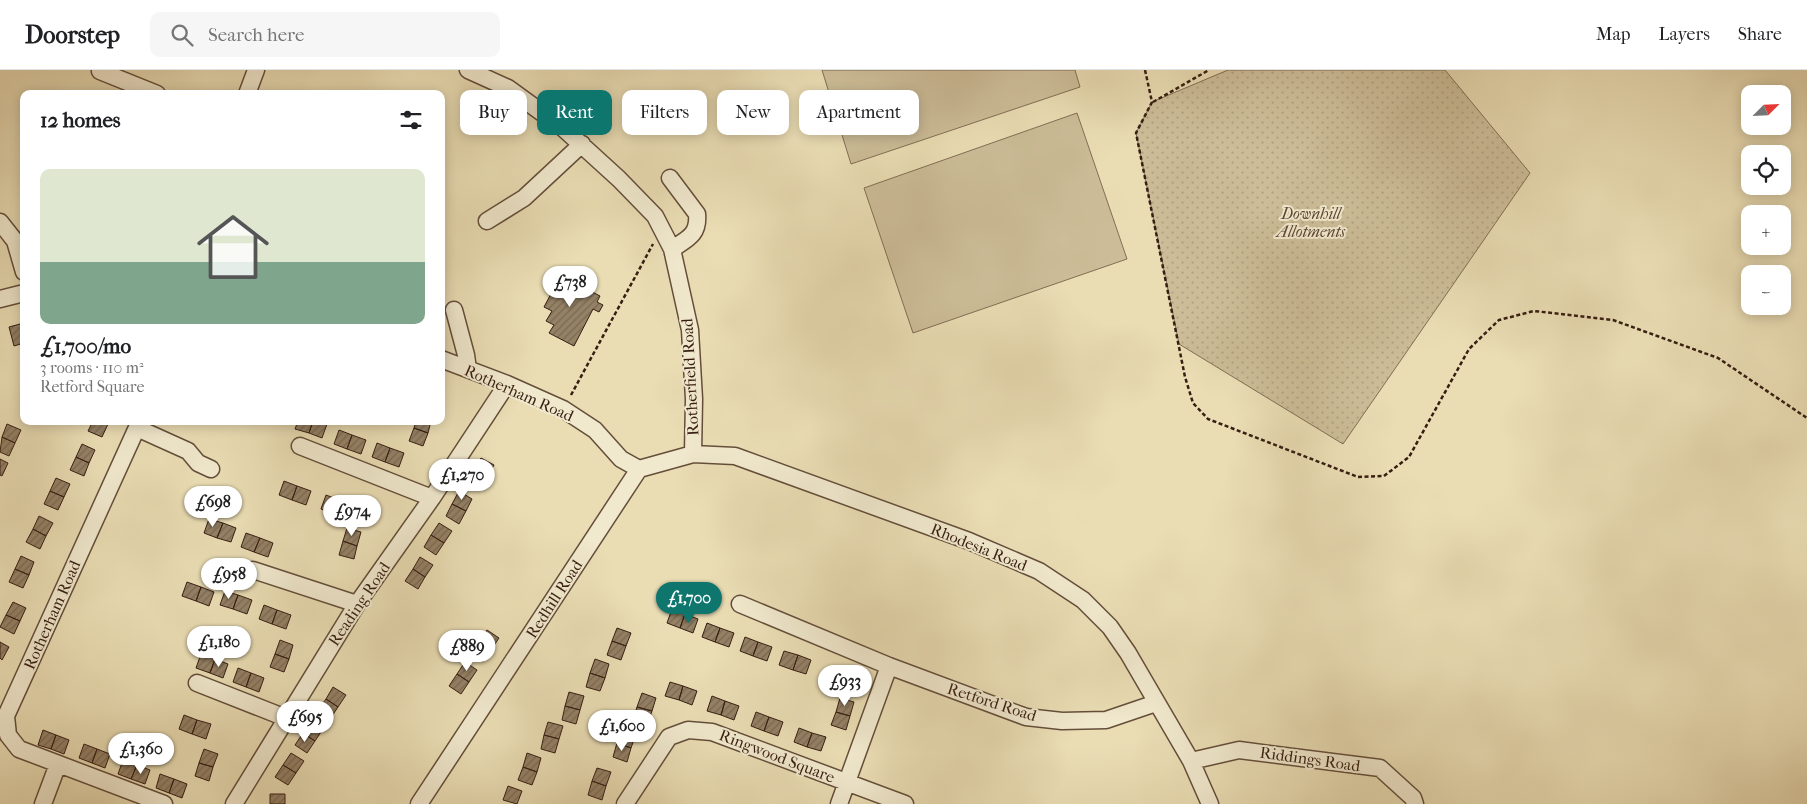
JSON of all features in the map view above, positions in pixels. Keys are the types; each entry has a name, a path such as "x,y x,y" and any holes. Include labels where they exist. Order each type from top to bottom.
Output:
{"street":[{"path":"248,90 256,70"},
{"path":"100,71 147,90"},
{"name":"Rotherfield Road","path":"477,71 508,88 582,144 655,216 672,249 690,330 694,399 693,454"},
{"path":"487,221 524,198 582,144"},
{"path":"670,178 697,214 698,219 692,236 672,249"},
{"path":"0,222 15,241 20,258"},
{"path":"0,299 20,294"},
{"path":"454,310 468,369"},
{"name":"Rotherham Road","path":"445,361 507,384 563,409 595,430 621,459 640,469"},
{"name":"Reading Road","path":"234,804 357,604 432,498 507,384"},
{"name":"Rotherham Road","path":"138,425 6,716 8,735 19,749 164,804"},
{"path":"140,425 188,451 198,463 211,469"},
{"path":"300,446 432,498"},
{"name":"Rhodesia Road","path":"640,469 693,454 734,456 968,541 1039,571 1083,600 1110,627 1128,653 1191,761 1210,804"},
{"name":"Redhill Road","path":"420,804 640,469"},
{"path":"254,570 357,604"},
{"name":"Retford Road","path":"740,604 889,666 1026,717 1062,721 1106,720 1156,703"},
{"path":"839,804 889,666"},
{"path":"197,684 286,718"},
{"name":"Ringwood Square","path":"625,804 669,737 688,730 712,732 905,804"},
{"name":"Riddings Road","path":"1191,761 1240,750 1380,768 1413,798 1415,804"},
{"path":"43,804 58,764"}],"path":[{"path":"1145,70 1153,102"},
{"path":"1209,70 1153,102 1136,133 1185,377 1193,403 1208,419 1358,477 1384,476 1409,457 1469,349 1499,320 1534,311 1613,320 1718,358 1807,418"},
{"path":"563,409 661,229"}],"green space":[{"path":"822,70 1075,70 1080,87 851,164 842,135 919,135 919,90 828,90"},
{"name":"Downhill Allotments","path":"1228,70 1445,70 1530,173 1343,444 1179,344 1136,133 1152,102"},
{"path":"1077,113 1127,259 913,333 864,188"}],"building":[{"path":"563,271 580,280 577,284 600,296 597,302 603,305 599,312 593,309 574,346 549,333 554,325 546,321 552,311 544,307"},
{"path":"20,324 20,344 14,346 9,327"},
{"path":"7,424 21,430 15,443 2,437"},
{"path":"91,425 108,425 102,437 88,431"},
{"path":"296,425 312,425 309,433 295,429"},
{"path":"312,425 327,425 322,438 309,433"},
{"path":"415,425 430,425 428,433 414,428"},
{"path":"414,428 428,433 423,446 409,441"},
{"path":"339,430 352,435 347,449 334,444"},
{"path":"352,435 366,440 361,454 347,449"},
{"path":"2,437 15,443 9,456 0,452"},
{"path":"377,443 390,448 385,462 372,457"},
{"path":"82,444 95,450 89,463 76,457"},
{"path":"390,448 404,453 399,467 385,462"},
{"path":"76,457 89,463 84,476 70,470"},
{"path":"481,458 494,465 487,477 474,470"},
{"path":"0,459 8,463 2,476 0,475"},
{"path":"474,470 487,477 480,490 467,483"},
{"path":"56,478 70,484 64,497 50,491"},
{"path":"284,481 297,486 292,500 279,495"},
{"path":"297,486 311,491 306,505 292,500"},
{"path":"50,491 64,497 58,510 44,504"},
{"path":"459,491 472,499 466,511 452,504"},
{"path":"326,495 339,500 334,514 321,509"},
{"path":"339,500 353,505 348,519 334,514"},
{"path":"452,504 466,511 459,524 446,516"},
{"path":"39,516 53,523 46,536 33,529"},
{"path":"209,519 223,523 217,538 204,533"},
{"path":"223,523 236,528 231,542 217,538"},
{"path":"439,523 452,531 444,543 431,535"},
{"path":"347,528 361,532 357,546 343,541"},
{"path":"33,529 46,536 40,549 26,542"},
{"path":"246,533 260,538 254,552 241,547"},
{"path":"431,535 444,543 436,555 424,547"},
{"path":"260,538 273,543 268,557 254,552"},
{"path":"343,541 357,546 354,559 339,555"},
{"path":"21,556 34,562 29,575 15,569"},
{"path":"420,557 433,565 425,577 413,569"},
{"path":"15,569 29,575 23,588 9,582"},
{"path":"413,569 425,577 418,589 405,581"},
{"path":"187,582 201,587 196,601 182,596"},
{"path":"201,587 214,592 209,606 196,601"},
{"path":"225,591 238,595 233,609 220,605"},
{"path":"238,595 252,600 247,614 233,609"},
{"path":"13,602 26,608 20,621 6,615"},
{"path":"264,605 277,610 272,624 259,619"},
{"path":"672,609 685,614 680,628 667,623"},
{"path":"277,610 291,615 286,629 272,624"},
{"path":"685,614 698,619 693,633 680,628"},
{"path":"6,615 20,621 14,634 0,627"},
{"path":"707,623 720,628 715,642 702,637"},
{"path":"617,628 631,633 626,646 612,641"},
{"path":"720,628 734,633 729,647 715,642"},
{"path":"487,630 499,638 491,650 479,641"},
{"path":"745,637 758,642 753,656 740,651"},
{"path":"280,640 293,645 289,659 275,654"},
{"path":"479,641 491,650 483,662 471,653"},
{"path":"612,641 626,646 621,660 607,655"},
{"path":"0,642 9,647 2,660 0,658"},
{"path":"758,642 772,647 767,661 753,656"},
{"path":"784,651 798,655 793,670 779,665"},
{"path":"201,654 215,659 210,673 196,668"},
{"path":"275,654 289,659 284,672 270,667"},
{"path":"798,655 811,660 806,674 793,670"},
{"path":"215,659 228,664 223,678 210,673"},
{"path":"595,659 609,664 605,678 590,673"},
{"path":"465,662 477,670 469,682 457,674"},
{"path":"238,668 251,673 246,687 233,682"},
{"path":"251,673 264,678 259,692 246,687"},
{"path":"590,673 605,678 600,691 586,687"},
{"path":"457,674 469,682 461,694 449,686"},
{"path":"670,682 683,686 679,700 665,696"},
{"path":"683,686 697,691 692,705 679,700"},
{"path":"333,687 346,695 338,707 326,699"},
{"path":"569,692 584,696 580,710 565,706"},
{"path":"642,693 656,698 652,711 637,707"},
{"path":"712,696 725,701 721,715 707,711"},
{"path":"840,698 854,702 850,716 836,712"},
{"path":"326,699 338,707 330,719 318,710"},
{"path":"725,701 739,706 734,720 721,715"},
{"path":"565,706 580,710 576,724 562,720"},
{"path":"637,707 652,711 647,725 633,720"},
{"path":"756,712 769,717 764,731 751,726"},
{"path":"836,712 850,716 846,730 831,725"},
{"path":"184,715 197,720 192,734 179,729"},
{"path":"769,717 783,722 778,736 764,731"},
{"path":"197,720 211,724 206,739 192,734"},
{"path":"311,721 323,729 315,741 303,733"},
{"path":"548,722 563,726 559,739 544,735"},
{"path":"799,728 812,733 807,747 794,742"},
{"path":"43,730 56,735 51,749 38,745"},
{"path":"621,730 636,734 631,748 617,743"},
{"path":"303,733 315,741 307,753 295,745"},
{"path":"812,733 826,737 821,751 807,747"},
{"path":"56,735 69,740 64,754 51,749"},
{"path":"544,735 559,739 555,753 541,749"},
{"path":"617,743 631,748 627,762 613,757"},
{"path":"84,744 97,749 92,763 79,758"},
{"path":"97,749 110,754 105,768 92,763"},
{"path":"204,749 218,754 213,767 199,763"},
{"path":"291,753 304,761 296,773 283,765"},
{"path":"527,753 541,758 537,772 523,767"},
{"path":"123,760 137,765 131,779 118,774"},
{"path":"199,763 213,767 209,781 195,776"},
{"path":"137,765 150,770 145,784 131,779"},
{"path":"283,765 296,773 288,785 275,777"},
{"path":"523,767 537,772 532,785 518,780"},
{"path":"597,768 611,772 606,786 592,781"},
{"path":"160,774 174,779 169,793 156,788"},
{"path":"174,779 187,784 182,798 169,793"},
{"path":"592,781 606,786 602,800 588,795"},
{"path":"508,786 522,791 517,804 503,800"},
{"path":"270,794 285,794 285,804 270,804"}]}
